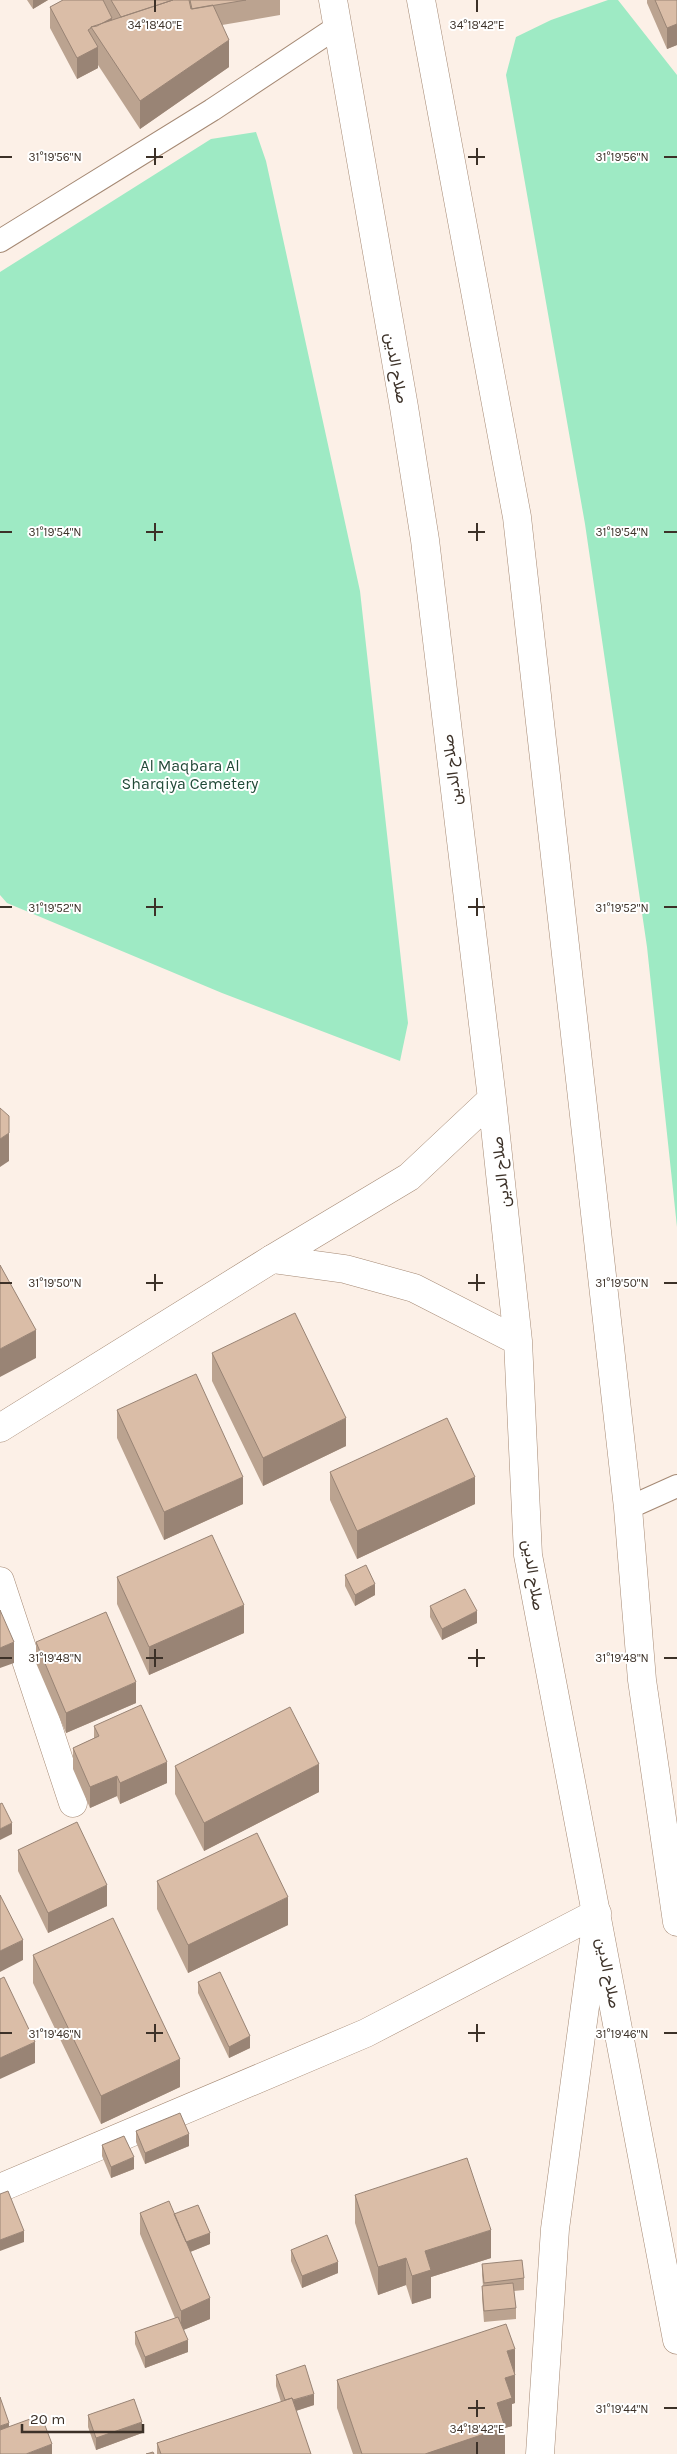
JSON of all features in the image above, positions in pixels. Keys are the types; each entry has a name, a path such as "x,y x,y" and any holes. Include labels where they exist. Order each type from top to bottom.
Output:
{"main road":[{"name":"صلاح الدين","path":"333,0 425,540 492,1099 518,1341 528,1555 598,1913 677,2340"},
{"path":"421,0 517,517 628,1508 642,1680 677,1922"},
{"path":"0,1428 272,1258 409,1178 492,1099"},
{"path":"272,1258 345,1269 414,1288 518,1341"},
{"path":"0,1581 73,1803"},
{"path":"0,2188 366,2034 598,1913"},
{"path":"540,2454 555,2229 598,1913"}],"lane":[{"path":"0,241 212,110 337,27"},
{"path":"628,1508 677,1486"}],"green space":[{"path":"608,0 618,0 677,75 677,1227 647,947 585,524 506,75 516,37 551,20"},
{"name":"Al Maqbara Al Sharqiya Cemetery","path":"256,132 266,161 360,591 408,1023 400,1061 222,993 7,903 0,895 0,272 211,139"}],"building":[{"path":"63,0 103,0 112,18 88,30 98,47 77,58 50,7"},
{"path":"111,0 173,0 121,17"},
{"path":"173,0 189,0 191,9 213,5 229,40 140,101 91,27"},
{"path":"190,0 246,0 192,9"},
{"path":"655,0 677,0 677,24 667,28"},
{"path":"0,1108 9,1116 9,1133 0,1139"},
{"path":"0,1265 36,1330 0,1349"},
{"path":"295,1313 346,1418 263,1458 212,1353"},
{"path":"196,1374 243,1477 164,1512 117,1410"},
{"path":"447,1418 475,1477 357,1531 330,1472"},
{"path":"212,1535 244,1605 149,1647 117,1577"},
{"path":"366,1565 375,1584 355,1595 345,1575"},
{"path":"465,1589 477,1611 442,1629 430,1606"},
{"path":"0,1610 14,1642 0,1648"},
{"path":"106,1612 136,1682 66,1713 36,1642"},
{"path":"141,1705 167,1762 120,1783 117,1776 90,1787 73,1748 99,1736 94,1726"},
{"path":"290,1707 319,1764 204,1823 175,1766"},
{"path":"2,1803 12,1823 0,1829 0,1804"},
{"path":"77,1822 107,1885 48,1913 18,1850"},
{"path":"257,1833 288,1897 188,1945 157,1881"},
{"path":"0,1895 23,1940 0,1951"},
{"path":"113,1918 180,2059 101,2096 33,1955"},
{"path":"220,1972 250,2036 229,2047 198,1982"},
{"path":"4,1977 35,2042 0,2058 0,1979"},
{"path":"180,2113 189,2134 145,2153 136,2131"},
{"path":"124,2136 134,2157 111,2167 102,2145"},
{"path":"467,2158 491,2230 425,2251 431,2270 412,2276 406,2258 378,2267 355,2195"},
{"path":"8,2191 24,2231 0,2240 0,2194"},
{"path":"169,2201 210,2298 181,2311 140,2213"},
{"path":"198,2205 210,2233 186,2242 174,2214"},
{"path":"327,2235 338,2262 302,2276 291,2250"},
{"path":"522,2260 524,2278 484,2283 482,2264"},
{"path":"513,2283 516,2308 484,2311 482,2286"},
{"path":"178,2317 188,2340 145,2357 135,2332"},
{"path":"506,2324 515,2349 507,2351 515,2375 505,2378 512,2398 497,2403 505,2427 425,2454 362,2454 337,2380"},
{"path":"305,2365 314,2394 293,2400 292,2398 285,2400 276,2375"},
{"path":"0,2397 9,2423 0,2426"},
{"path":"292,2398 311,2454 161,2454 157,2443"},
{"path":"134,2399 142,2422 96,2438 88,2415"},
{"path":"41,2415 52,2444 26,2454 0,2454 0,2430"}]}
